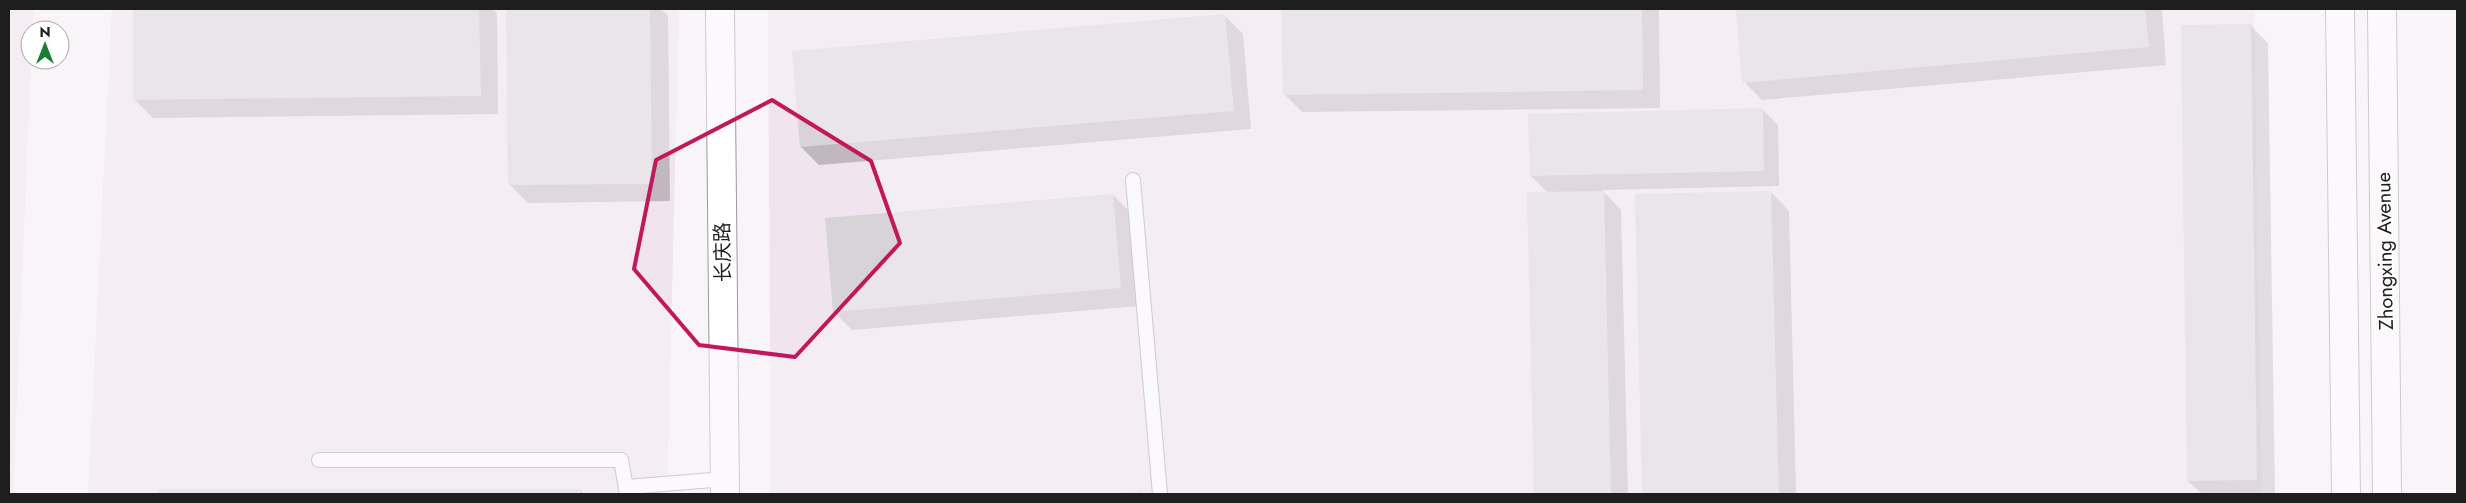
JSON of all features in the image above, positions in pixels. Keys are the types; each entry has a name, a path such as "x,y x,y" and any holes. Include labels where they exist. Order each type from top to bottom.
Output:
{"street":[{"name":"长庆路","path":"720,9 725,487"},
{"name":"Zhongxing Avenue","path":"2340,9 2346,494"},
{"name":"Zhongxing Avenue","path":"2382,9 2388,494"}],"lane":[{"path":"1133,180 1160,494"},
{"path":"319,460 621,460 627,491 725,487"}],"highlighted area":[{"path":"772,100 871,161 900,243 795,357 699,345 634,269 656,160"}],"shaded area":[{"path":"9,9 33,9 33,20 20,20 20,70 31,70 13,494 9,494"},
{"path":"112,9 679,9 667,494 88,494"},
{"path":"768,9 2254,9 2262,494 771,494"}],"building":[{"path":"133,9 479,9 481,96 133,100"},
{"path":"506,9 650,9 652,184 508,185"},
{"path":"1281,9 1642,9 1643,90 1283,95"},
{"path":"1736,9 2145,9 2149,47 1742,83"},
{"path":"1225,14 1234,111 800,147 792,51"},
{"path":"2251,24 2257,480 2187,481 2181,25"},
{"path":"1763,108 1764,171 1530,176 1528,114"},
{"path":"1604,191 1611,494 1534,494 1527,192"},
{"path":"1771,191 1779,494 1642,494 1635,194"},
{"path":"1113,194 1121,288 833,312 825,218"},
{"path":"158,489 581,489 581,494 158,494"},
{"path":"1142,491 1142,494 1118,494 1118,493"}]}
